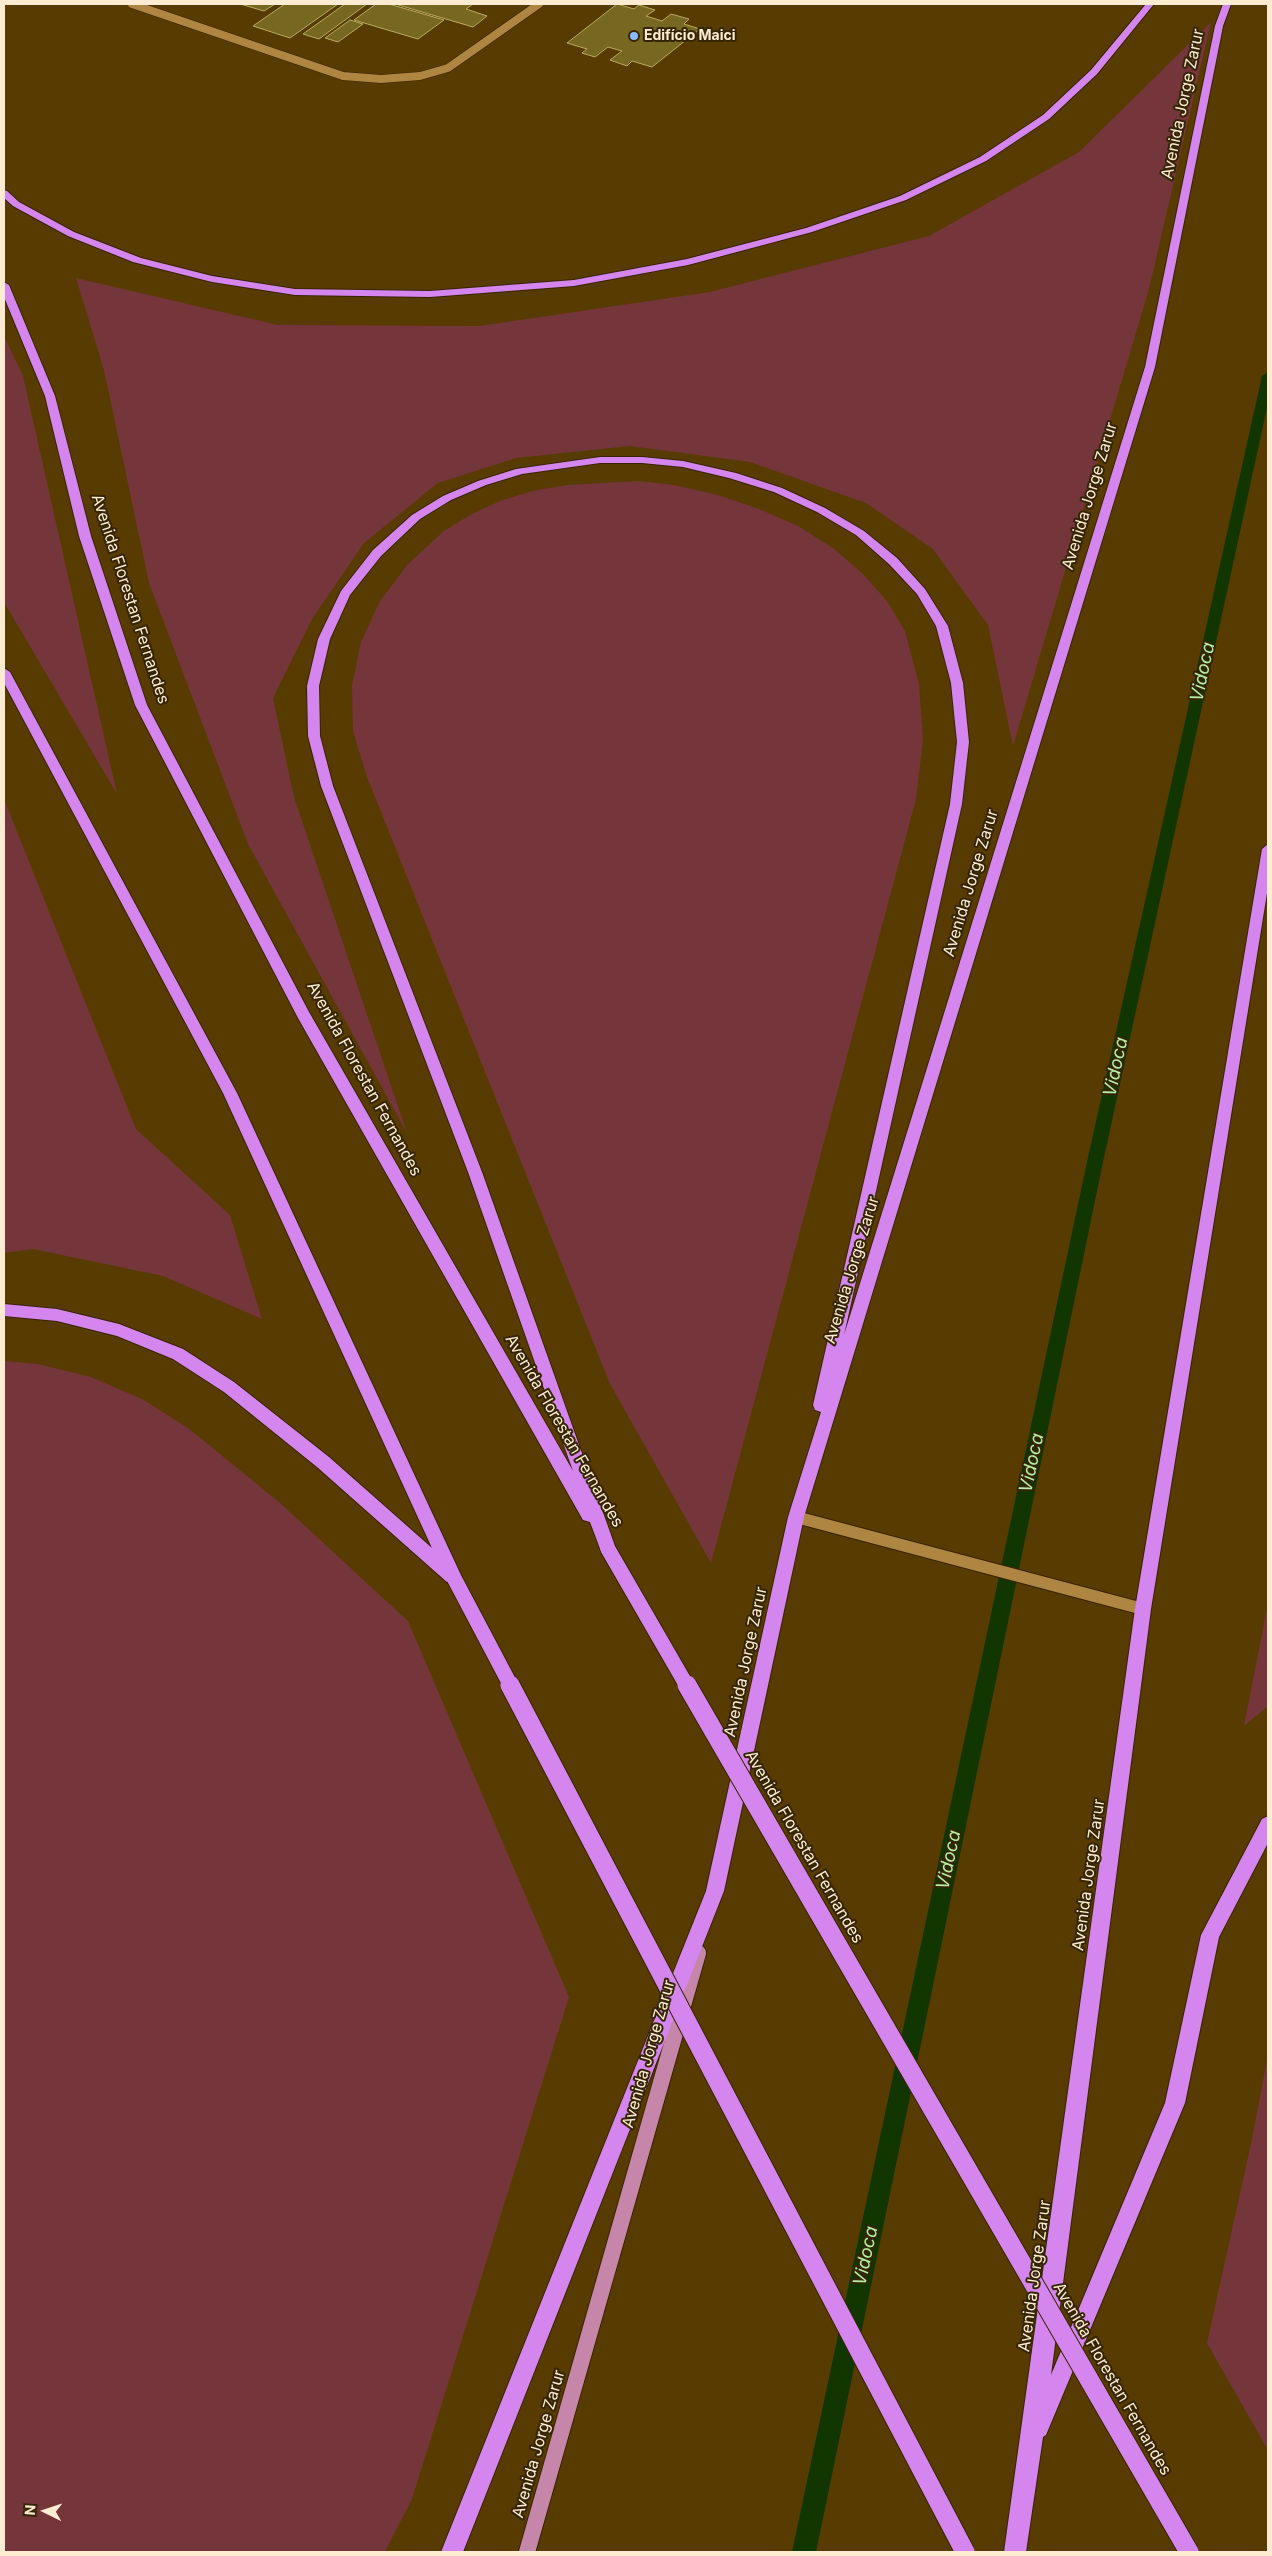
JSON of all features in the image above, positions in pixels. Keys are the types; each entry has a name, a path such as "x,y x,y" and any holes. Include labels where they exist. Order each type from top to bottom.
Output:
{"highway":[{"path":"4,193 16,204 71,234 137,260 212,279 268,288 295,292 430,294 574,283 688,262 809,230 903,198 982,159 1046,117 1094,72 1150,4"},
{"name":"Avenida Jorge Zarur","path":"716,1891 796,1517 1150,367 1218,26 1227,4"},
{"name":"Avenida Florestan Fernandes","path":"4,285 50,396 85,536 141,705 303,1014 608,1549 1189,2552"},
{"path":"608,1549 476,1172 327,786 314,736 313,686 324,638 345,594 376,553 416,517 447,498 482,482 520,471 560,464 600,460 642,460 683,464 732,475 778,490 821,510 860,533 893,562 921,592 942,626 957,683 963,742 956,804 796,1517"},
{"path":"4,672 230,1093 454,1578 965,2552"},
{"name":"Avenida Jorge Zarur","path":"1015,2552 1031,2447 1143,1609 1268,849"},
{"path":"4,1310 57,1315 119,1330 178,1354 230,1387 323,1462 454,1578"},
{"path":"1031,2447 1175,2103 1210,1935 1268,1825"},
{"path":"452,2552 716,1891"}],"main road":[{"name":"Avenida Jorge Zarur","path":"528,2552 716,1891"}],"street":[{"path":"132,4 343,76 381,79 420,76 448,68 539,4"},
{"path":"796,1517 1143,1609"}],"shaded area":[{"path":"1211,22 1149,289 1013,746 988,625 933,549 866,503 750,462 630,446 516,458 438,483 364,543 312,619 273,698 294,797 407,1133 248,844 149,583 104,370 76,278 278,325 479,326 710,292 929,236 1079,152"},
{"path":"4,336 23,376 117,794 4,602"},
{"path":"639,481 674,485 718,495 759,509 798,526 833,548 862,573 887,601 905,631 919,684 923,740 916,799 711,1563 610,1384 367,777 353,731 352,686 361,642 380,601 408,564 444,531 470,515 500,501 532,491 567,485"},
{"path":"4,799 136,1129 230,1215 262,1319 163,1276 33,1249 4,1253"},
{"path":"4,1361 38,1364 91,1377 142,1399 188,1428 279,1502 408,1621 569,1997 412,2499 385,2552 4,2552"},
{"path":"1268,1603 1268,1706 1244,1726"},
{"path":"1268,2055 1268,2450 1207,2343 1252,2139"}],"building":[{"path":"240,4 275,4 264,11"},
{"path":"285,4 338,4 290,38 253,26"},
{"path":"345,4 367,4 319,39 303,34"},
{"path":"376,4 389,4 444,20 418,39 354,20"},
{"path":"395,4 473,4 466,9 487,16 473,27"},
{"name":"Edifício Maici","path":"617,4 634,9 639,5 655,10 646,16 662,21 671,14 689,19 684,24 700,29 652,67 632,61 627,66 610,60 622,51 608,47 595,57 582,53 587,49 567,43"},
{"path":"350,20 363,24 338,42 325,38"}],"waterway":[{"name":"Vidoca","path":"804,2552 1095,1162 1268,376"}],"place":[{"name":"Edifício Maici","path":"634,36"}]}
